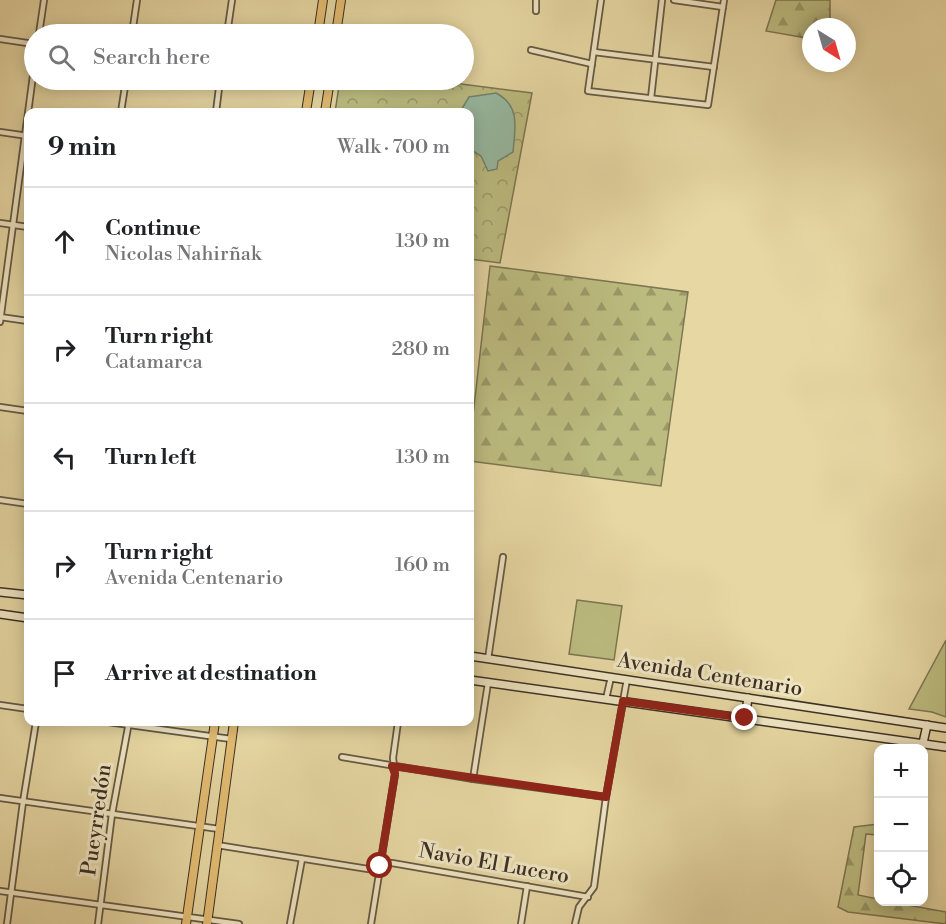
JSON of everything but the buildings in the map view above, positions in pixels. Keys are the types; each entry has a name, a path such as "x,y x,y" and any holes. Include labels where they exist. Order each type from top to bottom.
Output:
{"main road":[{"path":"319,24 323,0"},
{"path":"337,24 341,0"},
{"path":"307,108 309,90"},
{"path":"326,108 328,90"},
{"path":"0,592 24,595"},
{"path":"0,614 24,617"},
{"name":"Avenida Centenario","path":"474,657 946,728"},
{"name":"Avenida Centenario","path":"474,681 946,747"},
{"path":"745,718 748,698"},
{"path":"923,743 927,725"},
{"path":"186,920 214,726"},
{"path":"208,922 233,726"}],"street":[{"path":"40,24 44,0"},
{"path":"133,24 137,0"},
{"path":"228,24 232,0"},
{"path":"536,0 536,11"},
{"path":"601,0 588,91 708,105 724,0"},
{"path":"651,98 662,0"},
{"path":"674,0 723,7"},
{"path":"0,39 24,43"},
{"path":"531,50 592,64"},
{"path":"594,52 714,67"},
{"path":"30,108 32,90"},
{"path":"122,108 124,90"},
{"path":"216,108 219,90"},
{"path":"0,132 24,136"},
{"path":"0,322 24,155"},
{"path":"0,223 24,226"},
{"path":"0,317 24,320"},
{"path":"0,407 24,410"},
{"path":"0,500 24,503"},
{"path":"488,659 502,556"},
{"path":"606,699 611,676"},
{"path":"575,924 579,908 594,887 606,797 627,679"},
{"path":"473,779 488,683"},
{"path":"0,705 24,708"},
{"path":"7,924 35,726"},
{"name":"Pueyrredón","path":"98,924 112,814 128,726"},
{"path":"147,726 231,739"},
{"path":"371,924 395,774 392,766 397,726"},
{"path":"342,757 473,779 606,797"},
{"path":"0,798 219,829"},
{"name":"Navio El Lucero","path":"217,845 368,869 392,863 588,897"},
{"path":"290,924 302,859"},
{"path":"521,924 527,886"},
{"path":"0,891 102,904 186,920 238,924"}],"green space":[{"path":"776,0 830,0 830,18 802,18 802,37 766,31"},
{"path":"474,86 532,93 500,263 474,260 474,108 336,108 338,90 474,90"},
{"path":"490,266 688,292 661,486 474,462 474,407"},
{"path":"577,600 622,606 614,660 569,654"},
{"path":"946,640 946,717 932,712 909,709"},
{"path":"874,824 874,835 866,834 858,895 874,898 874,906 913,906 946,912 946,924 848,912 838,907 854,827"}],"shaded area":[{"path":"496,93 504,98 513,111 515,126 513,152 498,161 497,169 488,171 481,156 474,152 474,108 462,108 469,97"}],"route":[{"path":"380,866 395,774 392,766 606,797 623,701 745,718"}]}
